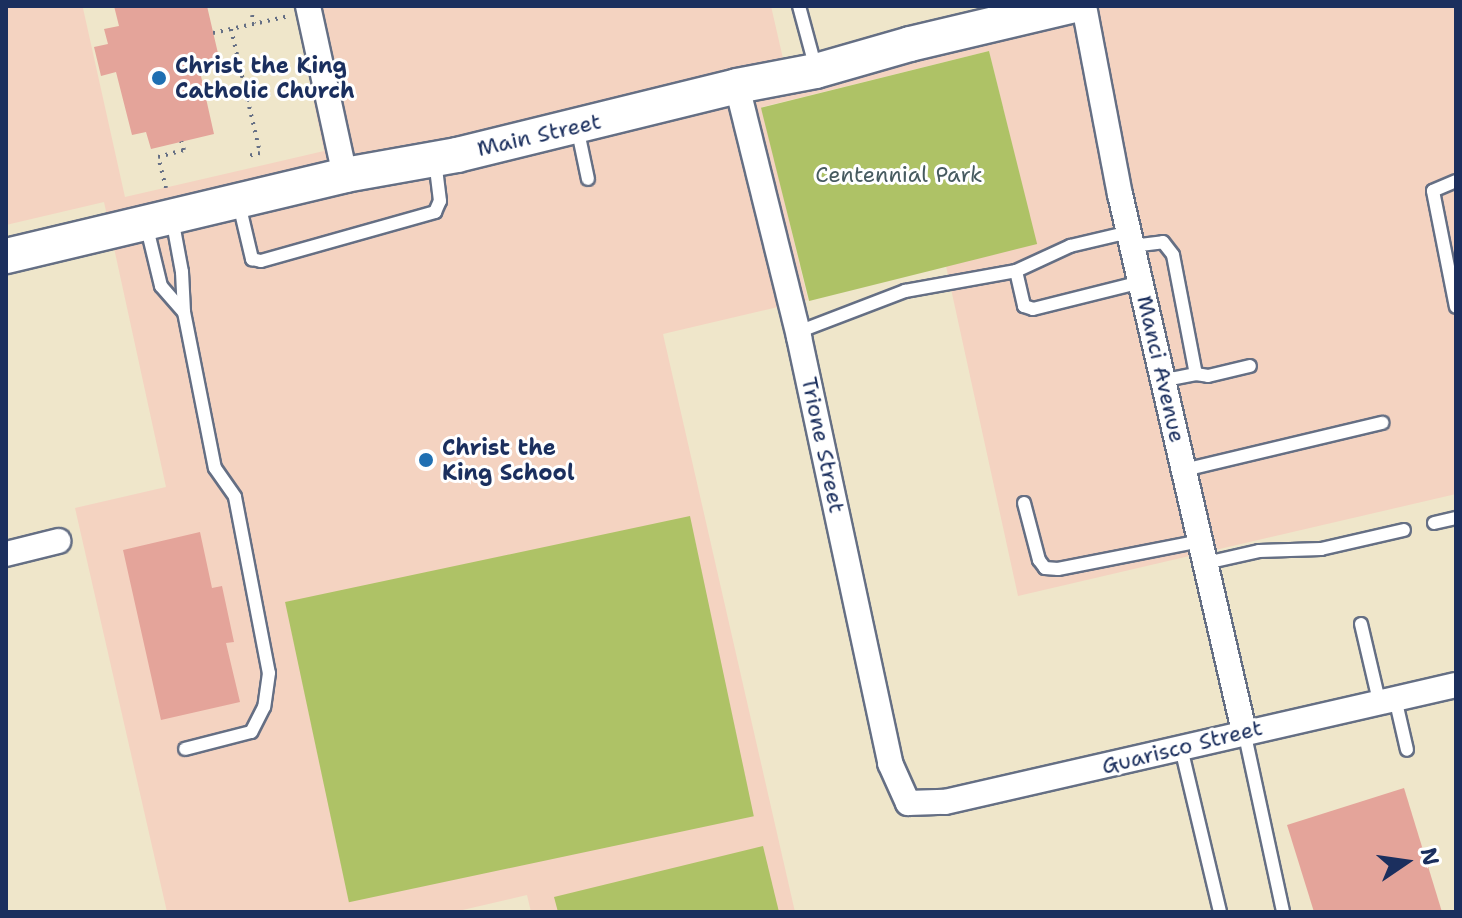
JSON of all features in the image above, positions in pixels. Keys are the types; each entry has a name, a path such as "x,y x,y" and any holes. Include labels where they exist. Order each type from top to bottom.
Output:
{"main road":[{"name":"Main Street","path":"6,256 239,203 345,175 434,159 737,86 816,71 910,44 1067,7"}],"street":[{"name":"Manci Avenue","path":"1067,7 1131,239 1244,731"},
{"path":"297,11 345,175"},
{"name":"Trione Street","path":"737,86 798,332 890,763 908,803"},
{"path":"6,554 58,541"},
{"name":"Guarisco Street","path":"908,803 945,802 1244,731 1456,685"}],"lane":[{"path":"799,6 816,71"},
{"path":"577,127 588,179"},
{"path":"239,203 252,259 261,261 435,212 440,201 434,159"},
{"path":"1456,181 1433,191 1456,307"},
{"path":"159,221 161,286 184,312"},
{"path":"159,221 182,272 184,312 215,468 235,497 269,673 264,707 251,732 185,749"},
{"path":"798,332 905,291 1016,271 1070,246 1131,239 1163,242 1169,245 1196,374"},
{"path":"1016,271 1024,306 1033,309 1141,282"},
{"path":"1164,380 1196,374 1208,376 1250,366"},
{"path":"1184,470 1382,423"},
{"path":"1024,503 1039,560 1045,568 1058,569 1204,552 1321,549 1404,530"},
{"path":"1434,523 1456,518"},
{"path":"1361,624 1407,750"},
{"path":"1244,731 1283,912"},
{"path":"1181,748 1220,912"}],"path":[{"path":"213,33 297,11"},
{"path":"252,15 254,24"},
{"path":"231,29 260,153 248,156"},
{"path":"247,100 270,95"},
{"path":"159,221 158,157 184,150 181,141"}],"shaded area":[{"path":"6,6 87,6 83,8 125,197 324,151 294,6 771,6 784,63 1028,6 1456,6 1456,494 1018,596 946,266 1036,243 989,51 762,107 808,300 663,334 795,912 531,912 527,895 454,912 167,912 75,508 166,487 104,202 6,225"}],"green space":[{"name":"Centennial Park","path":"989,51 1037,244 809,301 761,108"},
{"path":"690,516 754,816 349,902 285,602"},
{"path":"763,846 779,912 558,912 554,897"}],"building":[{"name":"Christ the King Catholic Church","path":"114,6 207,6 220,62 199,67 214,134 151,149 146,132 132,135 116,72 101,76 94,47 108,44 104,29 119,26"},
{"path":"200,532 212,588 222,586 234,642 226,643 240,702 161,720 123,550"},
{"path":"1404,788 1442,912 1314,912 1287,825"}],"place":[{"name":"Christ the King Catholic Church","path":"159,78"},
{"name":"Christ the King School","path":"426,460"}]}
